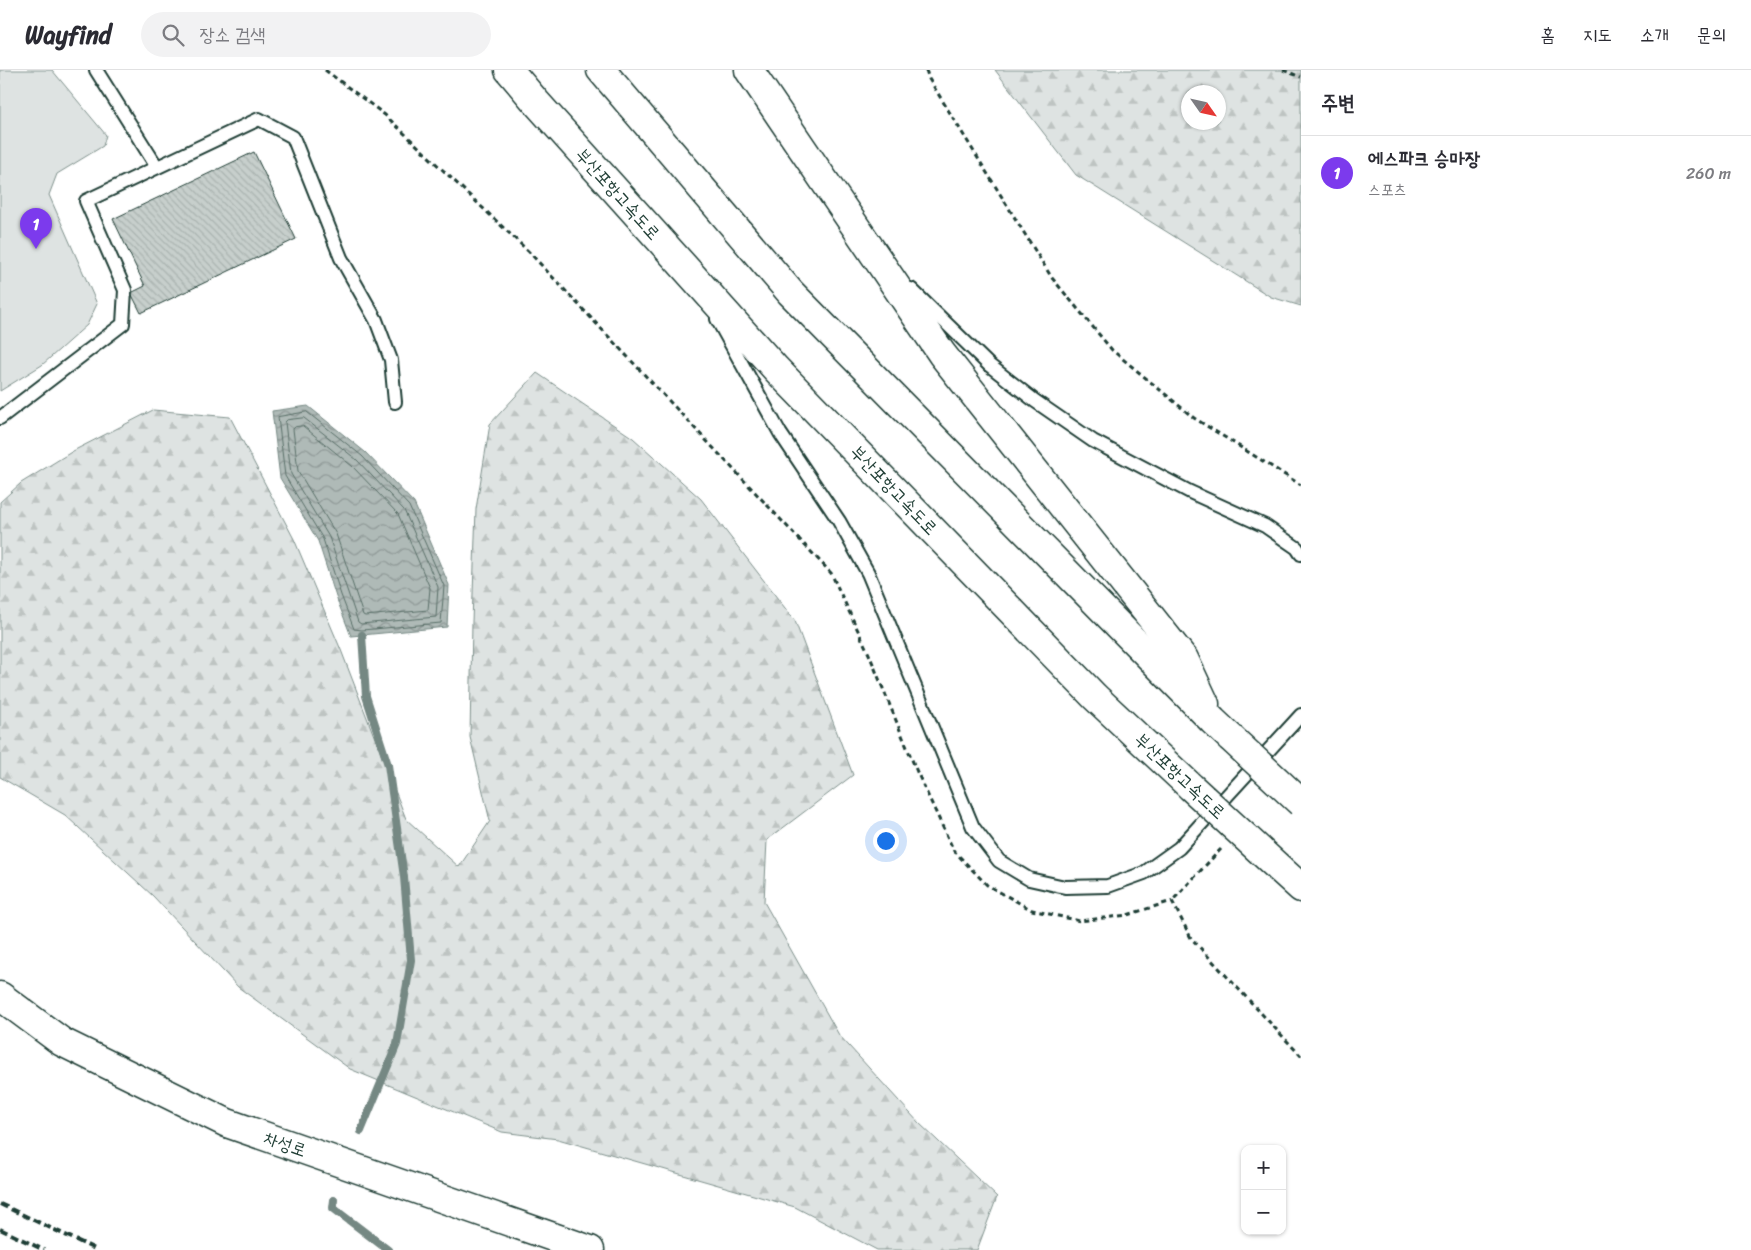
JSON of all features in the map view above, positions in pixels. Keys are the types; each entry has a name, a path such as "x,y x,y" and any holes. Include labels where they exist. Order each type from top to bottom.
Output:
{"main road":[{"name":"부산포항고속도로","path":"509,70 776,369 1095,697 1301,888"},
{"path":"601,70 790,292 1222,730 1301,803"},
{"path":"749,70 942,354 1184,659 1222,730"},
{"name":"차성로","path":"0,996 62,1042 227,1123 590,1250"}],"lane":[{"path":"96,70 157,167"},
{"path":"0,418 123,324 125,290 86,201 259,119 294,137 341,258 376,320 390,360 396,402"},
{"path":"874,255 989,365 1035,402 1093,441 1190,492 1266,526 1297,548 1301,554"},
{"path":"697,281 780,434 839,521 868,573 973,827 999,861 1029,879 1065,887 1108,886 1144,873 1179,848 1301,715"}],"path":[{"path":"325,70 385,115 529,252 831,573 869,654 917,772 954,851 987,885 1032,910 1080,921 1126,915 1172,901 1226,844"},
{"path":"926,70 929,78 1052,278 1112,350 1194,418 1301,485"},
{"path":"1283,70 1301,77"},
{"path":"1172,901 1192,938 1301,1056"}],"green space":[{"path":"0,70 52,70 106,135 103,146 57,174 49,195 97,304 87,325 42,365 0,391"},
{"path":"995,70 1301,70 1301,306 1271,297 1076,175"},
{"path":"537,373 633,438 701,499 795,621 853,775 767,840 764,902 839,1035 919,1123 997,1197 977,1250 877,1250 795,1207 558,1139 502,1132 350,1069 238,987 153,896 65,815 0,777 0,502 21,483 73,451 153,410 230,417 294,539 341,650 406,819 459,867 490,821 470,737 476,509 490,424"}],"water":[{"path":"308,406 365,452 414,503 449,585 447,627 351,636 318,541 280,478 272,411"}],"building":[{"path":"254,152 296,239 141,313 131,293 145,286 113,219"}],"waterway":[{"path":"361,1131 397,1044 411,960 404,877 388,765 366,696 362,635"},
{"path":"334,1200 333,1208 388,1250"}],"railway":[{"path":"0,1204 97,1250"},
{"path":"0,1229 44,1250"}],"place":[{"name":"에스파크 승마장","path":"36,249"}]}
